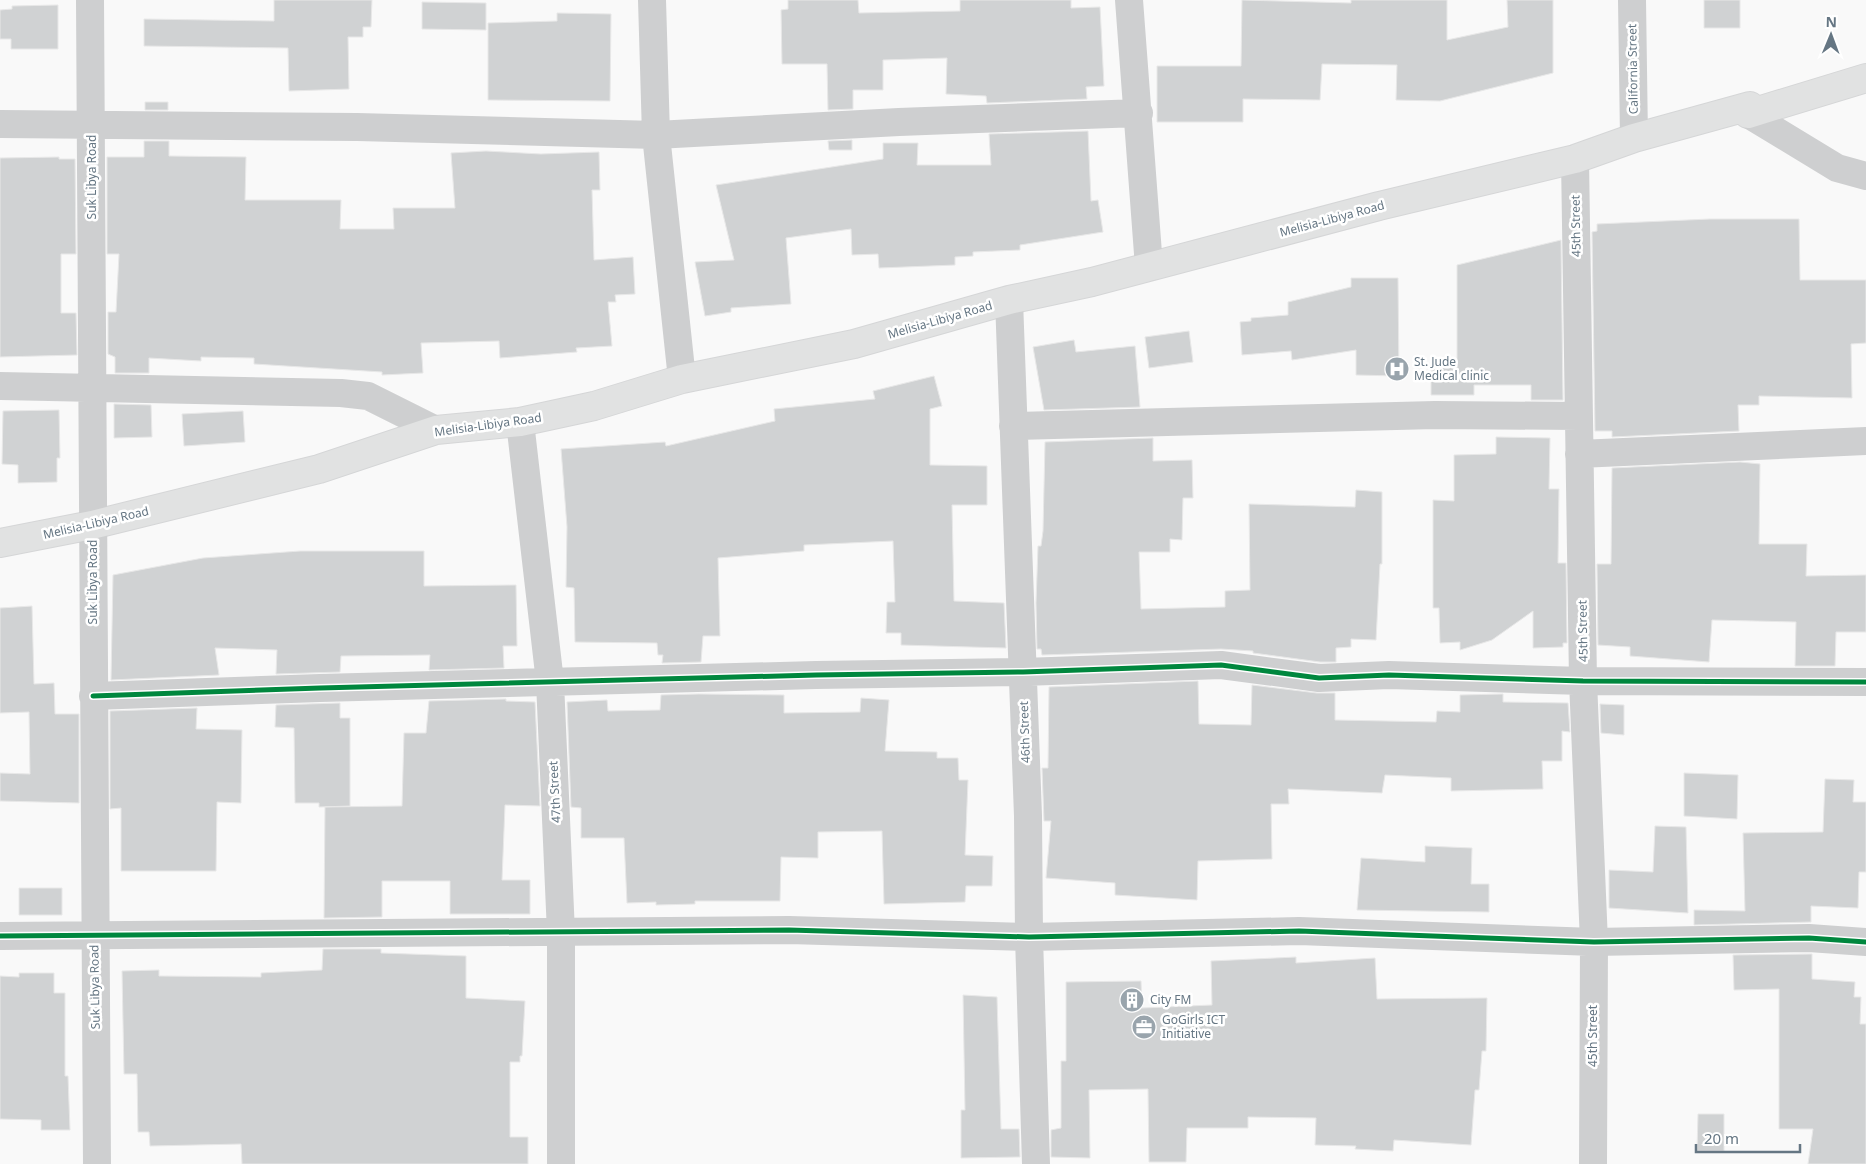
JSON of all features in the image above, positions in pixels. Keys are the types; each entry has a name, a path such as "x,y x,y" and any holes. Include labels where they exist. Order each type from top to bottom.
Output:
{"main road":[{"path":"1748,114 1866,78"},
{"name":"Melisia-Libiya Road","path":"0,543 92,525 319,469 436,430 520,422 594,406 682,379 854,344 1009,300 1149,267 1379,206 1575,159 1634,138 1750,106 1748,114"}],"street":[{"name":"Suk Libya Road","path":"90,0 97,1164"},
{"path":"652,0 656,135 682,379"},
{"path":"1129,0 1139,113 1149,267"},
{"name":"California Street","path":"1632,0 1634,138"},
{"path":"0,124 357,127 656,135 899,122 1139,113"},
{"path":"1748,114 1837,168 1866,176"},
{"name":"45th Street","path":"1575,159 1583,681 1594,942 1593,1164"},
{"name":"46th Street","path":"1009,300 1028,816 1029,937 1036,1164"},
{"path":"0,386 92,386 341,393 368,396 436,430"},
{"path":"1013,426 1435,416 1579,416"},
{"name":"47th Street","path":"520,422 550,682 561,934 562,1164"},
{"path":"1579,454 1866,441"},
{"path":"93,696 550,682 1023,672 1221,665 1320,678 1389,675 1583,681 1866,682"},
{"path":"0,936 561,934 789,930 1029,937 1299,931 1594,942 1809,938 1866,942"}],"building":[{"path":"274,0 372,0 371,27 363,27 363,37 348,37 349,89 289,91 288,48 144,46 144,19 274,21"},
{"path":"788,0 858,0 859,13 960,11 960,0 1071,0 1071,8 1100,7 1104,86 1086,87 1087,99 987,103 986,96 946,94 947,58 883,60 883,90 853,90 853,109 828,110 827,64 782,64 781,10 788,9"},
{"path":"1242,0 1351,3 1351,0 1447,0 1447,40 1508,27 1507,0 1553,0 1553,73 1440,101 1396,100 1397,65 1322,64 1320,100 1243,99 1243,122 1157,122 1157,66 1241,66"},
{"path":"1704,0 1740,0 1740,28 1704,28"},
{"path":"422,2 486,3 486,30 422,29"},
{"path":"58,5 58,49 11,49 11,39 0,39 0,10 12,9 12,6"},
{"path":"557,13 611,14 610,101 488,100 488,23 557,21"},
{"path":"145,102 168,102 168,110 145,110"},
{"path":"1088,131 1091,201 1098,200 1103,232 1020,245 1020,250 973,252 973,256 955,257 955,265 879,268 878,254 852,255 851,229 786,238 791,304 731,308 731,312 705,316 695,262 734,260 716,185 883,159 883,143 918,143 917,165 991,165 989,134"},
{"path":"852,140 852,150 829,150 828,141"},
{"path":"144,141 169,141 169,156 246,157 245,200 341,200 340,229 394,229 393,208 455,208 451,153 486,151 541,154 599,152 600,190 592,190 594,260 633,257 635,294 615,295 616,302 608,302 612,346 576,348 577,352 500,358 499,341 421,343 423,373 382,375 382,372 254,364 254,358 201,357 201,361 149,358 149,373 115,373 115,357 108,354 108,312 116,312 119,254 107,254 107,157 144,157"},
{"path":"59,157 59,159 75,159 76,254 61,254 61,313 76,313 77,355 0,357 0,158"},
{"path":"1710,219 1799,219 1800,280 1866,280 1866,343 1851,344 1852,398 1759,396 1759,405 1738,405 1739,431 1612,437 1612,431 1595,431 1592,232 1597,231 1597,224"},
{"path":"1561,240 1563,400 1531,400 1531,385 1474,385 1474,395 1431,395 1431,364 1457,364 1457,265"},
{"path":"1351,278 1398,278 1399,376 1356,375 1356,350 1292,360 1291,351 1242,355 1240,322 1251,321 1251,318 1288,315 1288,302 1351,287"},
{"path":"1189,331 1193,362 1149,368 1145,337"},
{"path":"1074,340 1076,352 1135,346 1140,407 1044,410 1033,347"},
{"path":"934,376 942,406 930,409 930,465 987,466 987,505 952,505 954,601 1004,603 1006,648 901,645 901,633 886,633 887,602 895,602 893,541 804,545 804,551 718,558 720,636 703,636 701,662 662,663 663,655 658,655 657,643 575,642 574,588 566,587 567,527 561,449 665,442 666,446 775,421 774,409 875,399 873,391"},
{"path":"114,404 151,405 152,437 114,438"},
{"path":"59,410 60,458 57,458 57,482 18,483 18,465 2,464 3,411"},
{"path":"243,411 245,442 184,446 182,414"},
{"path":"1496,437 1550,438 1549,489 1559,489 1558,563 1566,563 1567,643 1563,643 1563,647 1533,648 1533,611 1492,640 1460,650 1460,642 1440,643 1439,608 1433,608 1433,500 1454,501 1454,455 1496,454"},
{"path":"1153,438 1153,461 1192,460 1193,498 1183,498 1182,540 1170,539 1170,552 1139,552 1141,609 1225,607 1225,591 1250,590 1249,504 1355,507 1356,490 1382,492 1382,564 1380,564 1376,640 1351,639 1351,647 1336,648 1336,662 1320,662 1253,653 1253,651 1221,649 1042,655 1041,649 1037,649 1036,603 1038,546 1041,546 1043,531 1045,442"},
{"path":"1740,462 1760,464 1759,544 1807,544 1806,576 1866,575 1866,632 1836,632 1835,666 1795,666 1796,622 1712,620 1709,662 1630,656 1630,647 1598,645 1597,564 1611,564 1612,468"},
{"path":"300,551 424,551 424,586 516,585 517,646 503,646 504,668 429,670 430,655 341,656 340,672 276,674 277,650 215,648 219,675 111,680 113,575 203,558"},
{"path":"32,606 34,684 54,683 55,714 79,714 79,803 0,801 0,773 30,774 29,712 0,713 0,608"},
{"path":"1198,681 1199,724 1251,725 1252,685 1317,693 1335,693 1335,720 1436,722 1437,711 1460,712 1460,695 1503,694 1503,702 1568,703 1570,732 1562,731 1562,761 1542,761 1543,789 1451,791 1451,778 1385,775 1382,793 1288,789 1289,804 1271,804 1272,859 1198,861 1197,900 1115,895 1115,883 1046,878 1051,821 1044,821 1042,768 1048,768 1049,687"},
{"path":"661,695 784,695 784,713 860,712 861,698 889,700 885,751 937,752 937,758 958,758 959,780 968,780 965,855 993,856 992,886 966,886 965,902 884,904 882,831 818,832 818,858 781,857 780,901 695,901 695,904 656,905 656,902 627,903 624,838 581,838 581,808 571,807 567,702 607,700 608,711 660,710"},
{"path":"506,699 506,701 535,702 540,806 505,805 502,880 530,880 530,914 450,914 450,881 382,881 382,917 324,918 325,807 402,806 404,733 426,733 429,701"},
{"path":"340,703 340,718 350,718 350,806 319,807 319,803 295,803 294,728 275,727 276,705"},
{"path":"1600,704 1624,705 1624,735 1601,733"},
{"path":"197,708 196,729 242,730 241,803 217,802 216,871 121,871 121,808 110,809 110,711"},
{"path":"1684,773 1738,775 1737,819 1684,816"},
{"path":"1825,779 1854,780 1853,802 1866,802 1866,872 1859,872 1858,908 1811,906 1811,922 1694,925 1694,910 1745,911 1743,833 1823,832"},
{"path":"1655,826 1686,827 1688,913 1609,908 1609,870 1653,872"},
{"path":"1425,846 1472,848 1471,884 1489,884 1489,912 1357,910 1361,858 1425,862"},
{"path":"19,888 62,888 62,915 19,915"},
{"path":"323,949 381,949 381,953 466,956 466,998 525,1001 522,1056 520,1056 520,1062 510,1062 510,1137 528,1137 528,1164 242,1164 241,1144 150,1146 149,1132 138,1132 137,1074 124,1074 122,971 159,970 159,976 261,977 261,973 322,970"},
{"path":"1812,954 1812,979 1855,982 1854,997 1861,997 1860,1024 1866,1024 1866,1164 1808,1164 1813,1129 1779,1129 1779,989 1734,990 1733,955"},
{"path":"1296,957 1296,963 1375,958 1377,999 1487,998 1486,1051 1482,1051 1479,1090 1475,1090 1471,1145 1394,1140 1393,1151 1355,1149 1356,1146 1315,1145 1316,1118 1248,1117 1248,1128 1187,1128 1186,1162 1149,1162 1148,1089 1089,1090 1090,1158 1051,1157 1051,1130 1061,1128 1061,1061 1066,1061 1066,982 1141,981 1142,1008 1212,1005 1211,961"},
{"path":"19,973 54,973 54,993 65,993 65,1076 68,1076 70,1130 41,1130 41,1120 0,1119 0,976 19,977"},
{"path":"963,995 997,997 1001,1129 1019,1129 1020,1157 961,1158 961,1110 965,1110"},
{"path":"1698,1114 1724,1114 1724,1151 1697,1151"}],"cycle path":[{"path":"93,696 320,688 816,675 1023,672 1221,665 1319,678 1389,675 1583,681 1866,682"},
{"path":"0,936 789,930 1029,937 1299,931 1594,942 1809,938 1866,942"}],"place":[{"name":"St. Jude Medical clinic","path":"1397,369"},
{"name":"City FM","path":"1132,1000"},
{"name":"GoGirls ICT Initiative","path":"1144,1027"}]}
